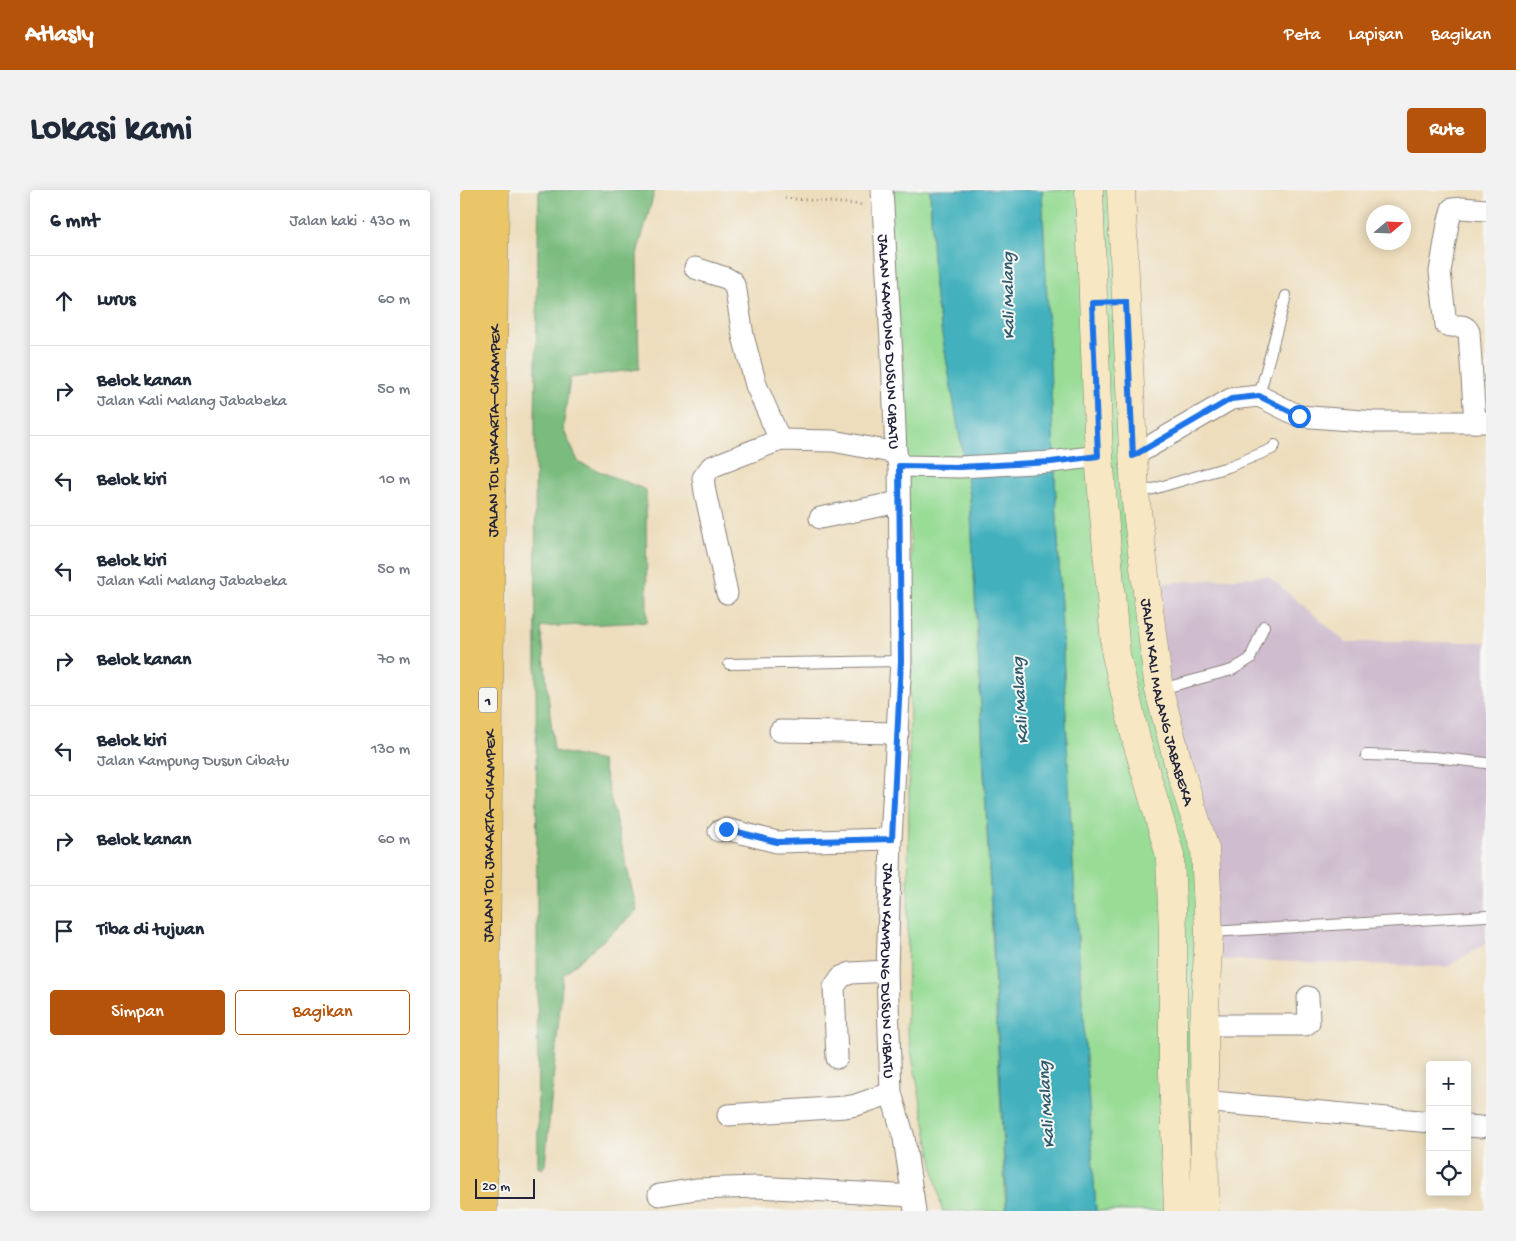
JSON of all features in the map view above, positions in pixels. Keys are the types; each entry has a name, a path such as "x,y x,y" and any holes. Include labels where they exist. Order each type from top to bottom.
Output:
{"highway":[{"name":"1","path":"460,1211 470,190"},
{"name":"JALAN TOL JAKARTA–CIKAMPEK","path":"483,1211 495,190"}],"main road":[{"path":"1089,190 1098,456 1116,655 1136,743 1170,856 1178,1211"},
{"name":"JALAN KALI MALANG JABABEKA","path":"1121,190 1135,494 1159,690 1180,770 1205,849 1209,932 1204,1025 1205,1211"},
{"path":"1092,303 1126,302"},
{"path":"1173,932 1209,932"}],"street":[{"name":"JALAN KAMPUNG DUSUN CIBATU","path":"882,198 899,502 901,661 887,971 891,1093 904,1138 914,1204"},
{"path":"1133,456 1231,399 1259,396 1299,416 1375,422 1480,422 1469,332 1462,325 1451,327 1446,325 1440,272 1452,209 1486,210"},
{"path":"695,268 733,282 743,336 756,385 780,440"},
{"path":"727,593 703,478 710,467 780,440 833,441 897,459 960,467 1051,462 1098,456"},
{"path":"820,518 899,502"},
{"path":"780,731 898,733"},
{"path":"719,832 726,829 777,842 892,839"},
{"path":"837,1058 834,987 841,976 851,973 887,971"},
{"path":"1204,1025 1304,1026 1309,1022 1308,998"},
{"path":"728,1115 845,1107 891,1093"},
{"path":"1203,1101 1426,1122"},
{"path":"659,1195 696,1189 757,1187 914,1204"}],"lane":[{"path":"1259,396 1286,296"},
{"path":"1135,494 1228,467 1272,449 1275,446"},
{"path":"1159,690 1232,670 1250,659 1264,626"},
{"path":"729,664 901,661"},
{"path":"1366,755 1434,757 1486,763"},
{"path":"1209,932 1486,916"}],"path":[{"path":"785,198 882,198"}],"shaded area":[{"path":"1268,576 1346,642 1486,642 1486,943 1447,967 1208,959 1146,584"}],"green space":[{"path":"539,190 655,190 637,254 639,369 570,378 563,429 579,463 646,490 647,622 541,627 554,751 602,761 637,911 563,975 545,1165 542,1169 538,1167 535,422"},
{"path":"883,190 930,190 934,288 970,496 1006,1211 942,1211 907,1030 911,552"},
{"path":"1042,190 1121,190 1159,690 1205,849 1205,1211 1096,1211 1072,849"}],"water":[{"name":"Kali Malang","path":"930,190 1042,190 1072,849 1096,1211 1007,1211 970,496 934,288"}],"route":[{"path":"726,829 777,842 892,839 901,661 899,466 960,467 1051,462 1098,456 1092,303 1126,302 1133,456 1231,399 1259,396 1299,416"}]}
